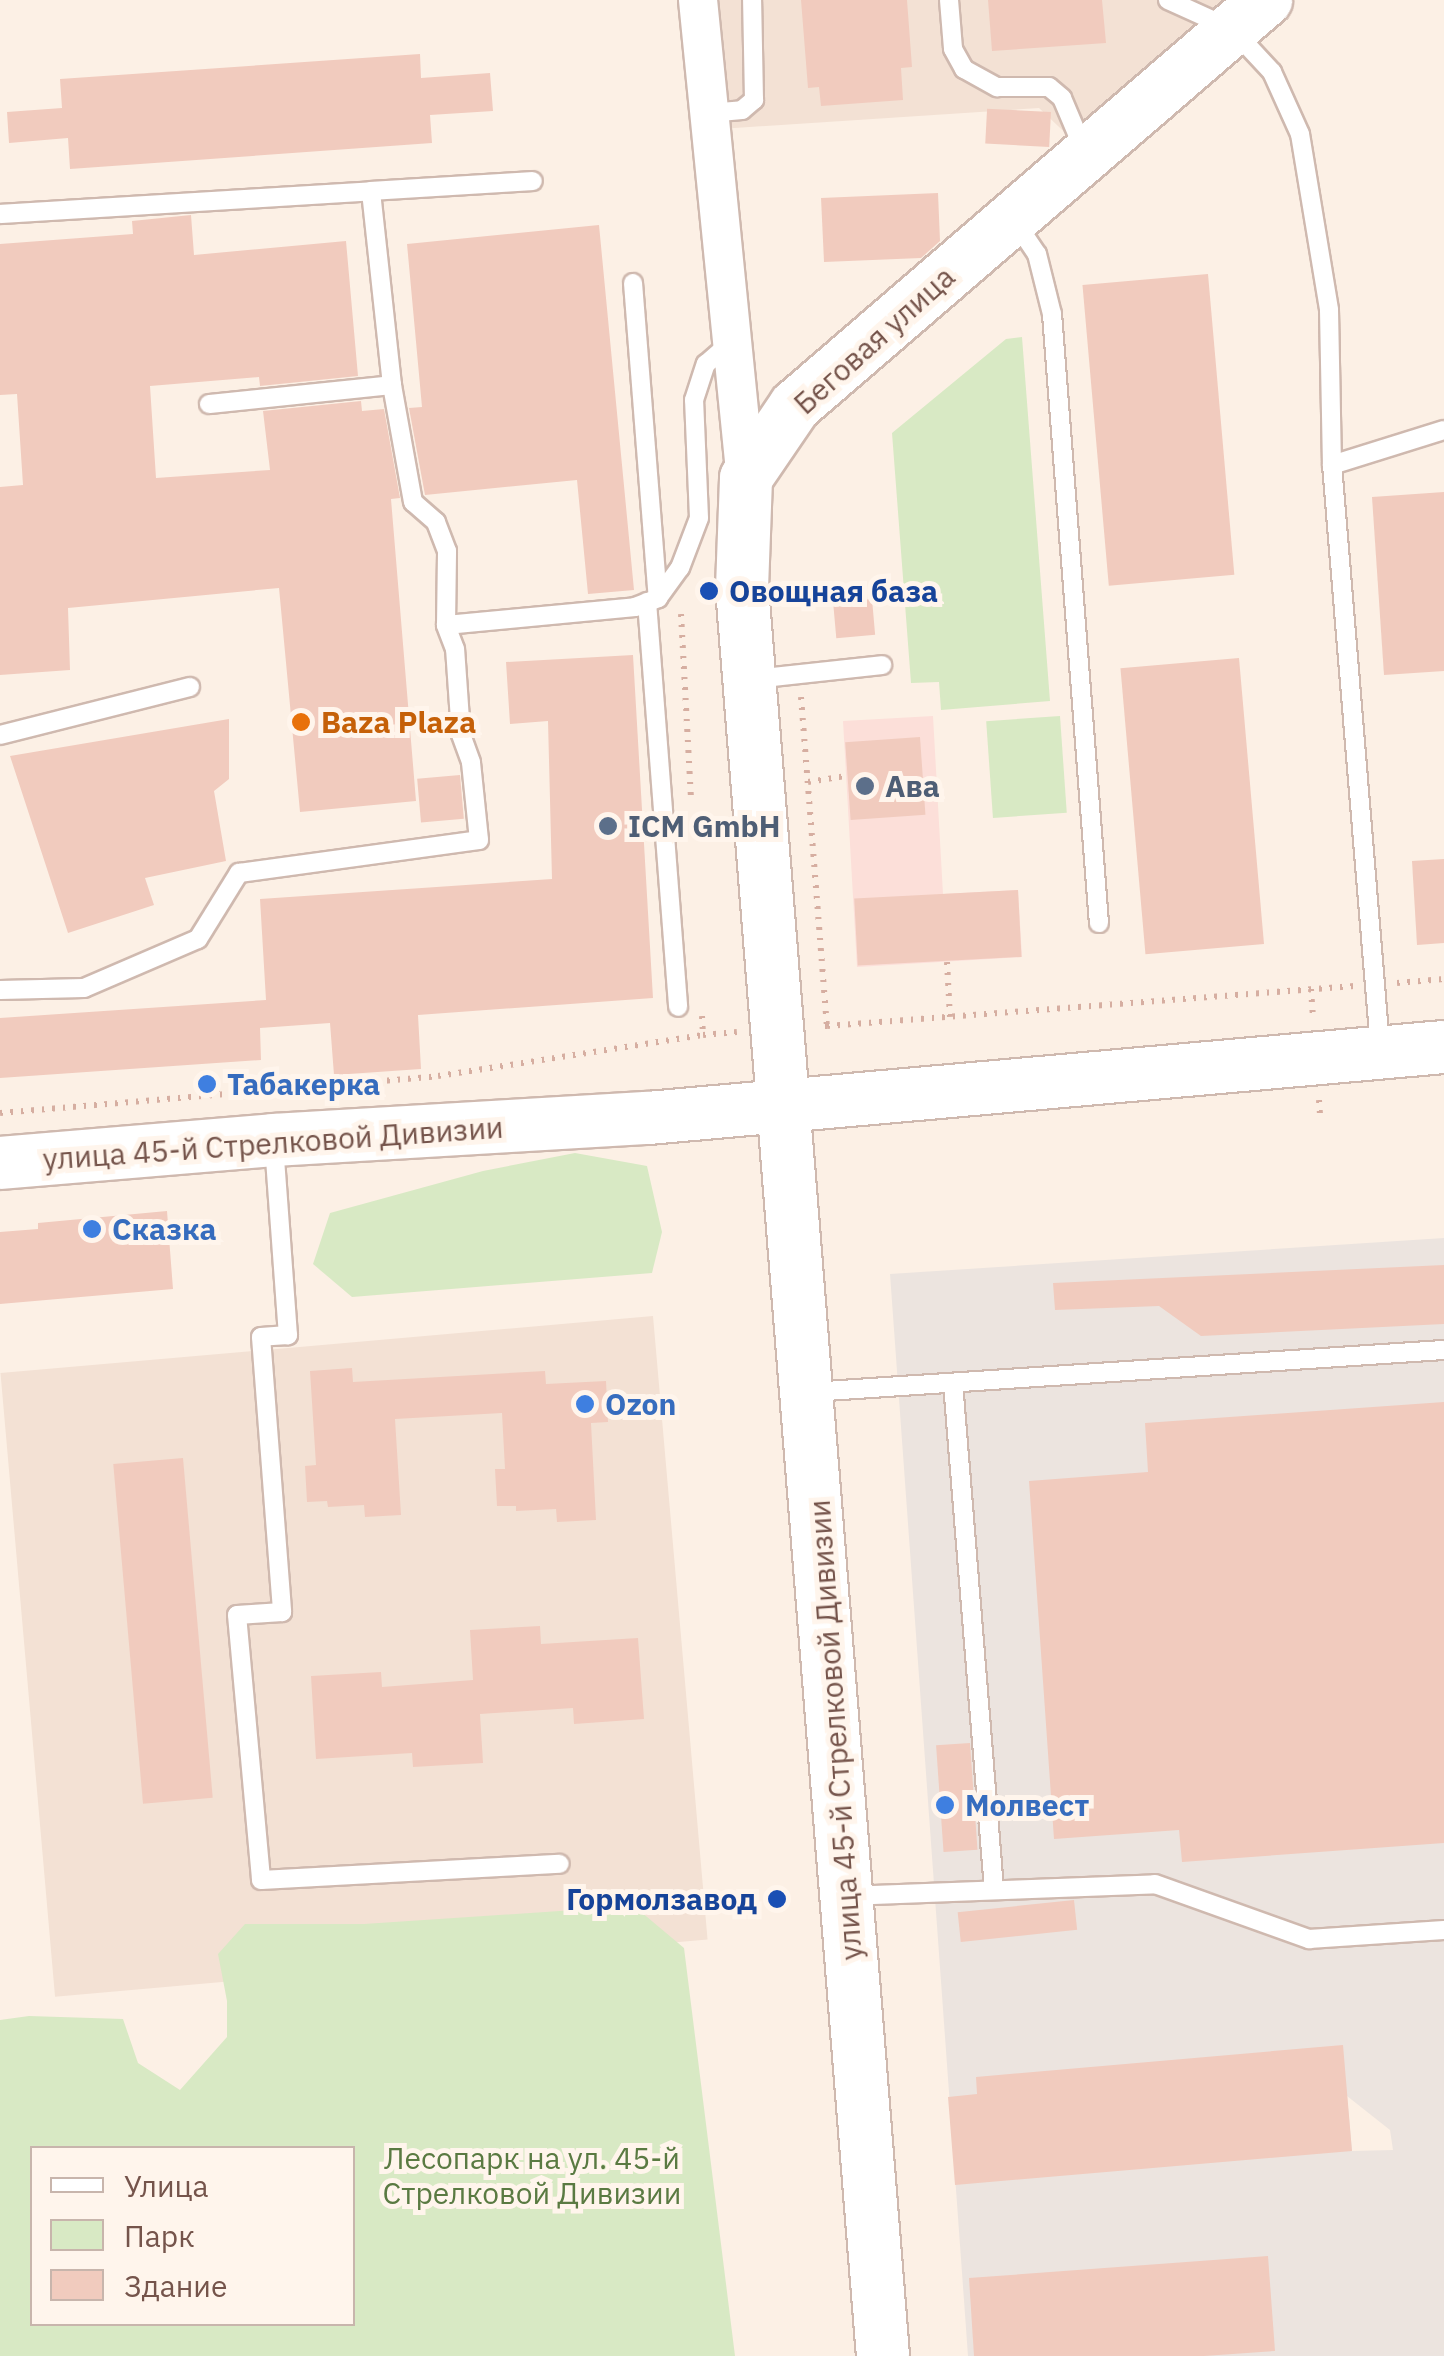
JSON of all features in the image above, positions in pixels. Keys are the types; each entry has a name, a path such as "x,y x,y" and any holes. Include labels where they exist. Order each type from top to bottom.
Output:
{"street":[{"path":"698,0 746,478 740,568 786,1105"},
{"name":"Беговая улица","path":"746,478 795,406 1249,14"},
{"name":"улица 45-й Стрелковой Дивизии","path":"0,1164 274,1140 648,1118 1444,1048"},
{"name":"улица 45-й Стрелковой Дивизии","path":"786,1105 883,2356"}],"lane":[{"path":"709,113 742,110 754,100 752,0"},
{"path":"949,0 953,49 964,69 997,87 1049,87 1062,98 1086,156"},
{"path":"1168,0 1249,14 1300,134 1329,310 1332,465 1380,1052"},
{"path":"0,214 533,180"},
{"path":"0,990 84,988 198,940 239,873 479,840 471,762 461,734 455,649 446,624 446,551 436,522 413,502 392,385 370,190"},
{"path":"1013,218 1037,254 1052,314 1100,923"},
{"path":"633,284 678,1007"},
{"path":"446,624 620,609 653,600 680,568 699,518 694,400 706,364 732,341"},
{"path":"209,404 392,385"},
{"path":"1332,465 1444,430"},
{"path":"749,680 882,664"},
{"path":"0,735 190,687"},
{"path":"274,1140 288,1335 261,1337 282,1612 238,1615 261,1880 560,1864"},
{"path":"809,1392 1444,1350"},
{"path":"953,1384 994,1888"},
{"path":"848,1896 1155,1884 1309,1939 1444,1930"}],"path":[{"path":"808,782 846,776"},
{"path":"947,962 950,1017"},
{"path":"827,1026 1444,979"},
{"path":"0,1113 438,1076 703,1034"}],"shaded area":[{"path":"709,0 1244,0 1077,144 1039,108 720,129"},
{"path":"933,716 943,894 1018,890 1022,957 857,967 843,721"},
{"path":"1444,1238 1444,2356 968,2356 890,1274","holes":["1347,2096 1390,2130 1393,2150 1352,2151"]},
{"path":"653,1316 708,1940 55,1997 0,1373"}],"green space":[{"path":"1022,337 1050,701 941,710 939,682 911,683 892,433 1006,339"},
{"path":"1060,716 1067,813 993,818 986,721"},
{"path":"575,1153 647,1166 662,1232 652,1273 352,1297 313,1264 330,1213 483,1171"},
{"name":"Лесопарк на ул. 45-й Стрелковой Дивизии","path":"634,1906 684,1948 735,2356 0,2356 0,2020 29,2016 123,2019 138,2063 180,2090 227,2037 227,2001 218,1954 245,1924 364,1924"}],"building":[{"path":"801,0 907,0 912,67 901,68 903,100 821,106 819,87 808,88"},
{"path":"988,0 1102,0 1106,43 992,51"},
{"path":"420,54 421,78 490,73 493,111 430,115 432,143 70,169 68,138 9,143 7,112 62,108 60,79"},
{"path":"987,109 1051,112 1049,147 985,144"},
{"path":"938,193 940,241 921,258 824,262 821,198"},
{"path":"191,215 194,255 346,241 358,376 260,386 259,377 150,386 156,478 270,470 263,411 361,401 362,411 384,409 400,498 391,499 416,801 300,812 279,588 68,608 70,670 0,675 0,487 23,485 17,394 0,395 0,244 133,234 132,221"},
{"path":"599,225 634,590 588,594 577,480 425,495 409,408 422,407 407,244"},
{"path":"1208,274 1234,575 1109,586 1082,285"},
{"path":"1444,492 1444,671 1384,675 1372,497"},
{"path":"872,599 875,635 836,638 833,602"},
{"path":"633,655 653,998 418,1015 421,1069 334,1075 330,1023 260,1028 261,1060 0,1078 0,1018 266,1000 260,899 552,879 548,721 510,724 506,662"},
{"path":"1239,658 1264,944 1145,954 1120,668"},
{"path":"229,719 229,779 214,791 226,861 145,878 154,905 68,933 10,756"},
{"path":"920,737 925,815 851,820 845,742"},
{"path":"460,775 464,819 421,823 417,779"},
{"path":"1444,859 1444,943 1417,945 1412,861"},
{"path":"1018,890 1022,957 858,965 854,899"},
{"path":"167,1211 173,1289 0,1304 0,1232 38,1229 38,1223"},
{"path":"1444,1265 1444,1324 1201,1336 1159,1306 1055,1310 1053,1283"},
{"path":"352,1368 353,1382 545,1371 546,1384 606,1381 608,1422 591,1423 596,1520 557,1522 556,1509 516,1511 516,1506 497,1506 495,1469 505,1469 502,1413 395,1419 401,1515 365,1517 364,1505 328,1507 327,1501 307,1502 305,1466 316,1465 310,1371"},
{"path":"1444,1402 1444,1843 1182,1862 1179,1830 1054,1839 1029,1481 1148,1472 1145,1423"},
{"path":"183,1458 213,1798 143,1804 113,1464"},
{"path":"540,1626 541,1644 638,1638 644,1719 574,1724 573,1708 480,1714 483,1763 413,1767 412,1753 316,1759 311,1676 381,1672 382,1687 473,1680 470,1630"},
{"path":"970,1743 977,1850 944,1852 936,1745"},
{"path":"1074,1900 1077,1930 961,1942 958,1912"},
{"path":"1343,2045 1352,2151 955,2185 948,2097 977,2094 976,2077"},
{"path":"1268,2256 1275,2351 1204,2356 974,2356 969,2278"}],"place":[{"name":"Овощная база","path":"709,591"},
{"name":"Baza Plaza","path":"301,722"},
{"name":"Ава","path":"865,786"},
{"name":"ICM GmbH","path":"608,826"},
{"name":"Табакерка","path":"207,1084"},
{"name":"Сказка","path":"92,1229"},
{"name":"Ozon","path":"585,1404"},
{"name":"Молвест","path":"945,1805"},
{"name":"Гормолзавод","path":"777,1899"}]}
